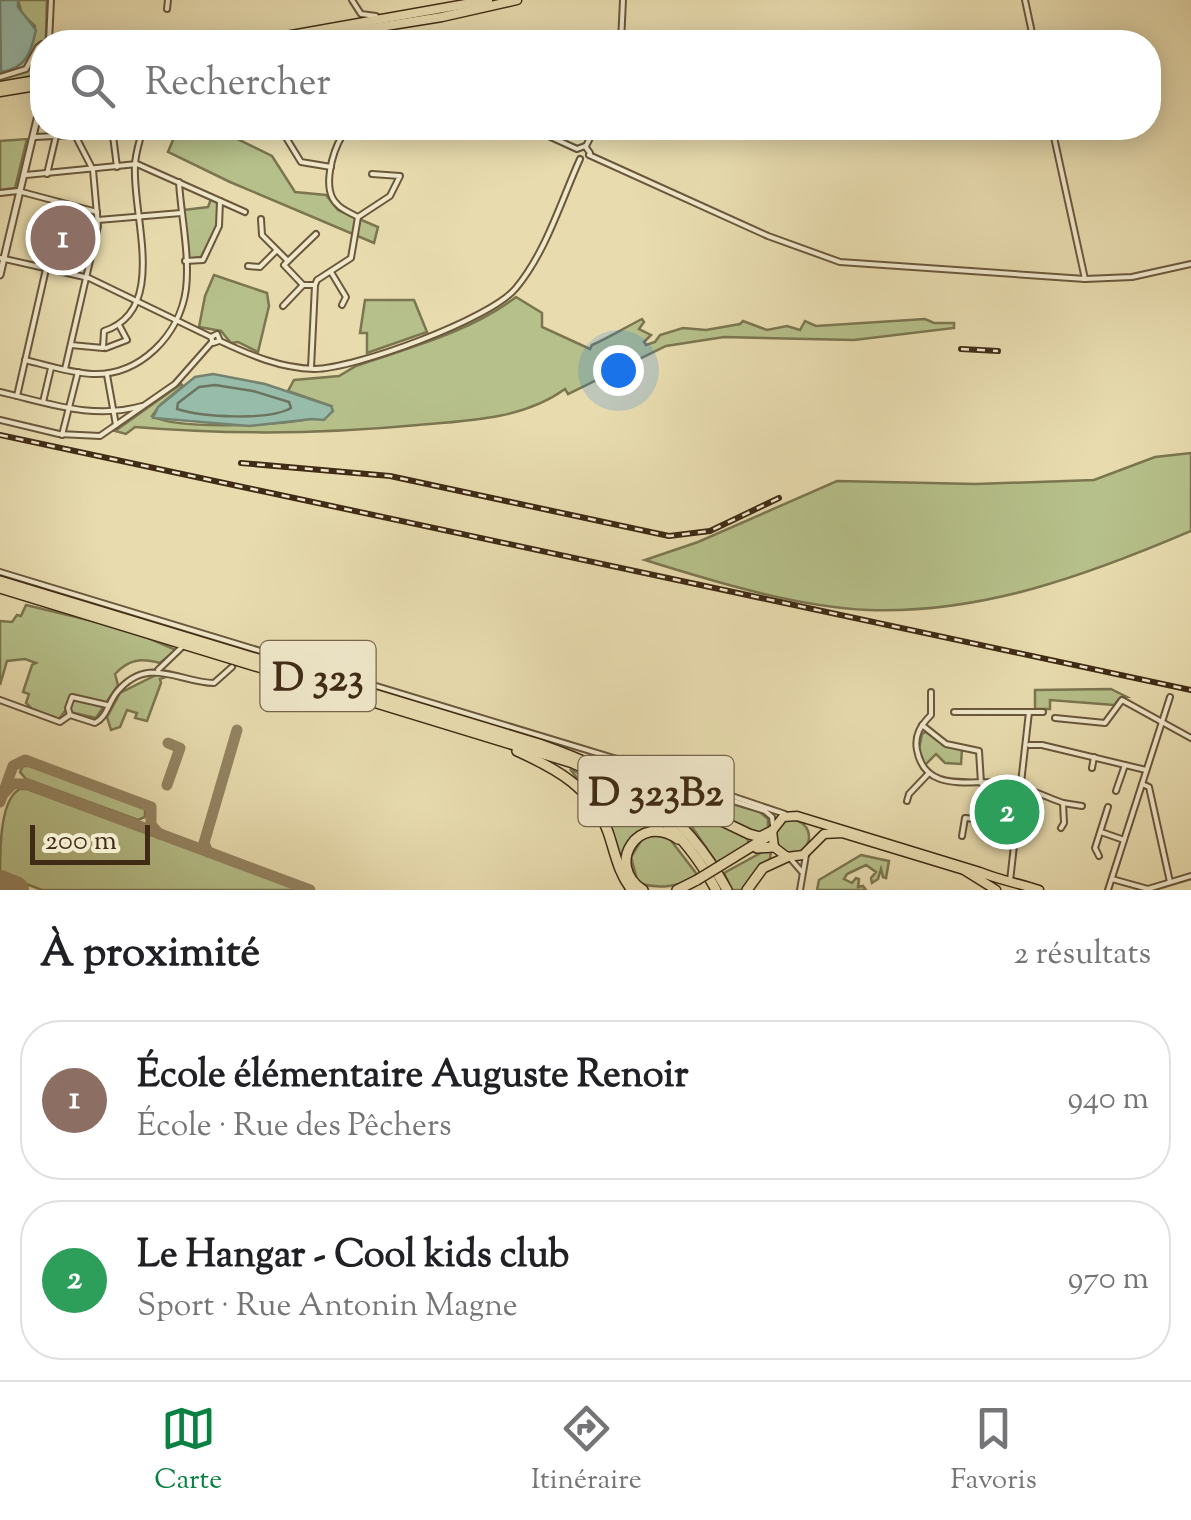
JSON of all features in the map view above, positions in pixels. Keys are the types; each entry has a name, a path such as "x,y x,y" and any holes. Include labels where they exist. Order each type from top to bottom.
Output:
{"highway":[{"name":"D 323","path":"0,584 572,764 639,798 668,823 716,890"},
{"name":"D 323","path":"0,584 538,744 594,765 631,783 685,828 726,890"},
{"path":"133,627 182,647"},
{"path":"232,666 248,666 364,698"},
{"path":"482,735 551,766 586,794 604,824 619,869 632,890"},
{"name":"D 323B2","path":"538,744 604,766 749,834 760,836 773,829"},
{"path":"724,866 773,829"},
{"path":"643,890 632,881 626,866 628,849 638,837 650,831 664,832 691,850"},
{"path":"686,890 761,846 774,847"},
{"path":"747,890 762,868 788,857"},
{"path":"676,890 698,881"}],"main road":[{"path":"322,30 488,0"},
{"path":"358,30 518,0"},
{"path":"0,89 30,83"},
{"path":"997,887 964,870 849,835 826,833 810,847 788,857 774,847 773,829 777,822 790,816 804,819 890,842 997,887 1010,881 1039,890"},
{"path":"804,819 812,829 810,847"}],"street":[{"path":"48,30 51,0"},
{"path":"167,9 168,0"},
{"path":"352,0 366,16 410,15"},
{"path":"621,30 623,0"},
{"path":"1025,0 1031,30"},
{"path":"0,77 26,69 30,62"},
{"path":"0,276 33,140"},
{"path":"47,174 55,140"},
{"path":"65,369 98,220 93,170 78,140"},
{"path":"113,140 116,167"},
{"path":"104,348 104,331 129,316 143,277 134,165 140,140"},
{"path":"286,140 300,162 332,167"},
{"path":"339,140 329,188 333,200 358,217"},
{"path":"557,140 577,149 586,146 589,140"},
{"path":"1055,140 1086,279"},
{"path":"586,146 590,155 768,236 840,262 1086,279 1132,276 1191,264"},
{"path":"0,420 62,435 98,436 175,384 217,334 220,340 267,361 312,369 347,364 474,319 503,301 532,263 580,159 577,149"},
{"path":"580,159 590,155"},
{"path":"24,175 134,165 245,212"},
{"path":"312,369 315,286 351,258 358,217 390,196 400,176 372,174"},
{"path":"25,360 78,372 107,373 142,360 163,342 185,294 179,182"},
{"path":"0,193 20,192 97,212"},
{"path":"185,261 202,260 219,226 220,201"},
{"path":"98,220 181,213"},
{"path":"260,219 262,234 275,252 303,284 315,286"},
{"path":"286,263 316,234"},
{"path":"248,266 260,267 275,252"},
{"path":"2,258 87,278 211,340"},
{"path":"17,396 46,268"},
{"path":"331,272 346,297 342,306"},
{"path":"282,306 303,284"},
{"path":"71,345 104,348 127,340 119,325"},
{"path":"43,402 51,366"},
{"path":"62,435 78,372"},
{"path":"107,373 116,425"},
{"path":"0,392 69,410 114,412 146,404"},
{"path":"0,572 790,816"},
{"path":"0,700 60,722 70,715 72,697 106,706 119,690 158,670 182,647"},
{"path":"158,670 210,684 232,666"},
{"path":"931,692 931,715 922,724 916,743 919,760 928,773 953,783 1020,787 1082,806"},
{"path":"1108,890 1170,696"},
{"path":"1105,722 1122,700 1191,738"},
{"path":"70,715 94,724 103,718 110,702"},
{"path":"954,712 1043,712"},
{"path":"1010,881 1029,712"},
{"path":"1055,718 1105,722 1116,728"},
{"path":"922,724 946,744 979,751 981,783"},
{"path":"1028,746 1042,745 1146,770"},
{"path":"1092,768 1094,757"},
{"path":"611,759 638,772 768,812 773,829"},
{"path":"1116,792 1125,765"},
{"path":"907,801 928,773"},
{"path":"1142,784 1150,787 1170,882"},
{"path":"1061,828 1064,803"},
{"path":"1099,856 1095,848 1108,807"},
{"path":"962,836 965,818 1017,823"},
{"path":"1100,832 1124,840"},
{"path":"800,890 810,847"},
{"path":"788,857 803,876"},
{"path":"1112,879 1148,889 1191,876"}],"green space":[{"path":"18,0 47,0 46,30 34,30 22,14"},
{"path":"30,48 30,79 0,84 0,72 17,67"},
{"path":"27,139 15,188 0,190 0,141"},
{"path":"173,140 239,140 272,156 295,192 326,195 338,210 378,227 374,243 230,182 168,152"},
{"path":"211,199 218,203 217,227 201,257 188,259 183,210 208,207"},
{"path":"214,275 267,293 269,306 258,352 238,342 231,343 221,331 199,327"},
{"path":"516,297 542,313 542,327 590,349 642,319 639,329 651,335 644,342 646,345 660,335 683,328 706,330 743,321 767,330 787,326 800,330 805,321 816,326 925,319 954,323 954,328 854,340 724,337 666,346 568,394 565,389 532,407 476,420 312,432 135,427 126,434 115,431 181,384 152,416 203,425 307,419 331,406 288,391 294,380 339,376 356,366 460,329"},
{"path":"365,300 414,300 427,332 367,353 367,333 360,333"},
{"path":"1191,453 1191,531 1074,576 993,598 910,610 841,608 755,592 645,560 698,542 837,481 976,484 1094,480 1155,457"},
{"path":"26,605 130,630 176,650 160,663 136,661 120,669 115,674 118,685 96,718 65,711 59,719 26,703 29,694 23,692 36,663 25,659 7,661 0,685 0,621 12,622 17,615 21,616"},
{"path":"158,674 168,676 160,679 147,721 135,718 137,713 127,710 120,727 111,730 107,717 120,693"},
{"path":"1111,689 1127,697 1114,705 1050,700 1050,709 1035,709 1035,690"},
{"path":"926,732 946,746 962,749 961,764 945,763 936,754 925,765 919,749"},
{"path":"23,766 139,806 145,809 145,817 138,820 26,779 20,772"},
{"path":"570,769 627,797 665,828 639,837 621,859 605,814"},
{"path":"640,777 760,812 768,819 768,829 759,833 749,829"},
{"path":"20,789 300,890 42,890 0,874 5,814 13,794"},
{"path":"664,799 743,835 748,845 718,865 688,821"},
{"path":"792,820 804,825 809,837 804,849 792,854 780,849 775,837 780,825"},
{"path":"654,835 669,838 699,877 669,886 638,883 631,857 642,839"},
{"path":"766,850 771,851 770,859 744,890 732,890 724,873"},
{"path":"861,855 889,861 886,878 881,869 872,883 876,872 866,865 844,879 852,883 859,879 858,887 866,890 817,890 819,880"}],"water":[{"path":"0,0 18,0 18,7 36,30 30,30 26,58 1,72"},
{"path":"213,374 265,384 331,406 333,411 324,420 249,426 153,418 158,407 195,377"}],"taxiway":[{"path":"208,852 204,843 237,730"},
{"path":"167,785 180,748 168,743"},
{"path":"0,802 13,766 25,760 151,807 151,825 159,834"},
{"path":"4,793 13,784 27,784 310,890"}],"runway":[{"path":"0,884 15,890"}],"railway":[{"path":"961,349 998,351"},
{"path":"0,435 1191,690"},
{"path":"241,463 390,476 669,536 710,531 779,498"}],"place":[{"name":"École élémentaire Auguste Renoir","path":"63,238"},
{"name":"Le Hangar - Cool kids club","path":"1007,812"}]}
